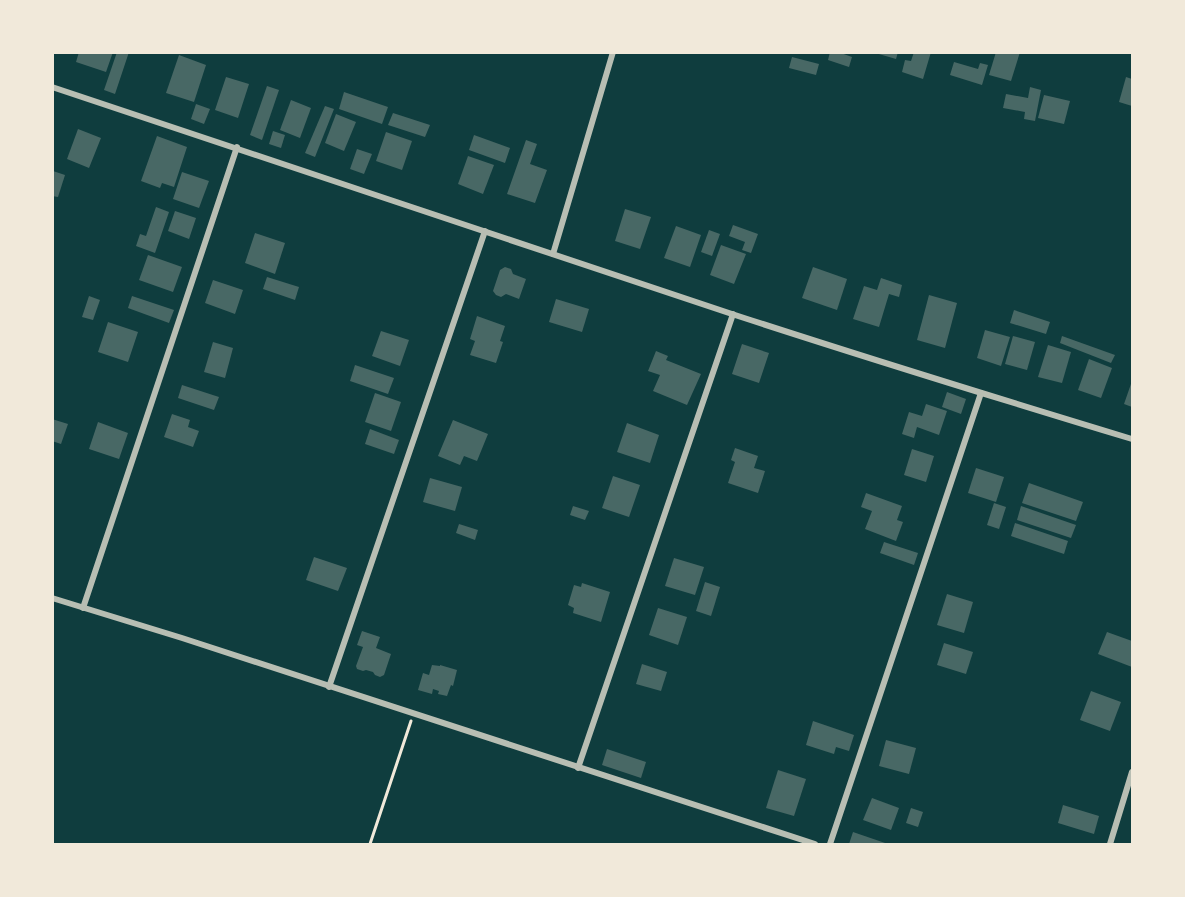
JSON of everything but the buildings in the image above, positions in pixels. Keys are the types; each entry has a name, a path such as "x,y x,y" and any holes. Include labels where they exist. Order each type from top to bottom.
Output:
{"street":[{"path":"553,254 613,52"},
{"path":"52,87 733,314 1132,439"},
{"path":"83,608 237,147"},
{"path":"329,687 484,231"},
{"path":"578,768 733,314"},
{"path":"830,844 981,393"},
{"path":"52,598 182,638 815,844"},
{"path":"1110,844 1132,772"}],"path":[{"path":"370,844 413,714"}]}
